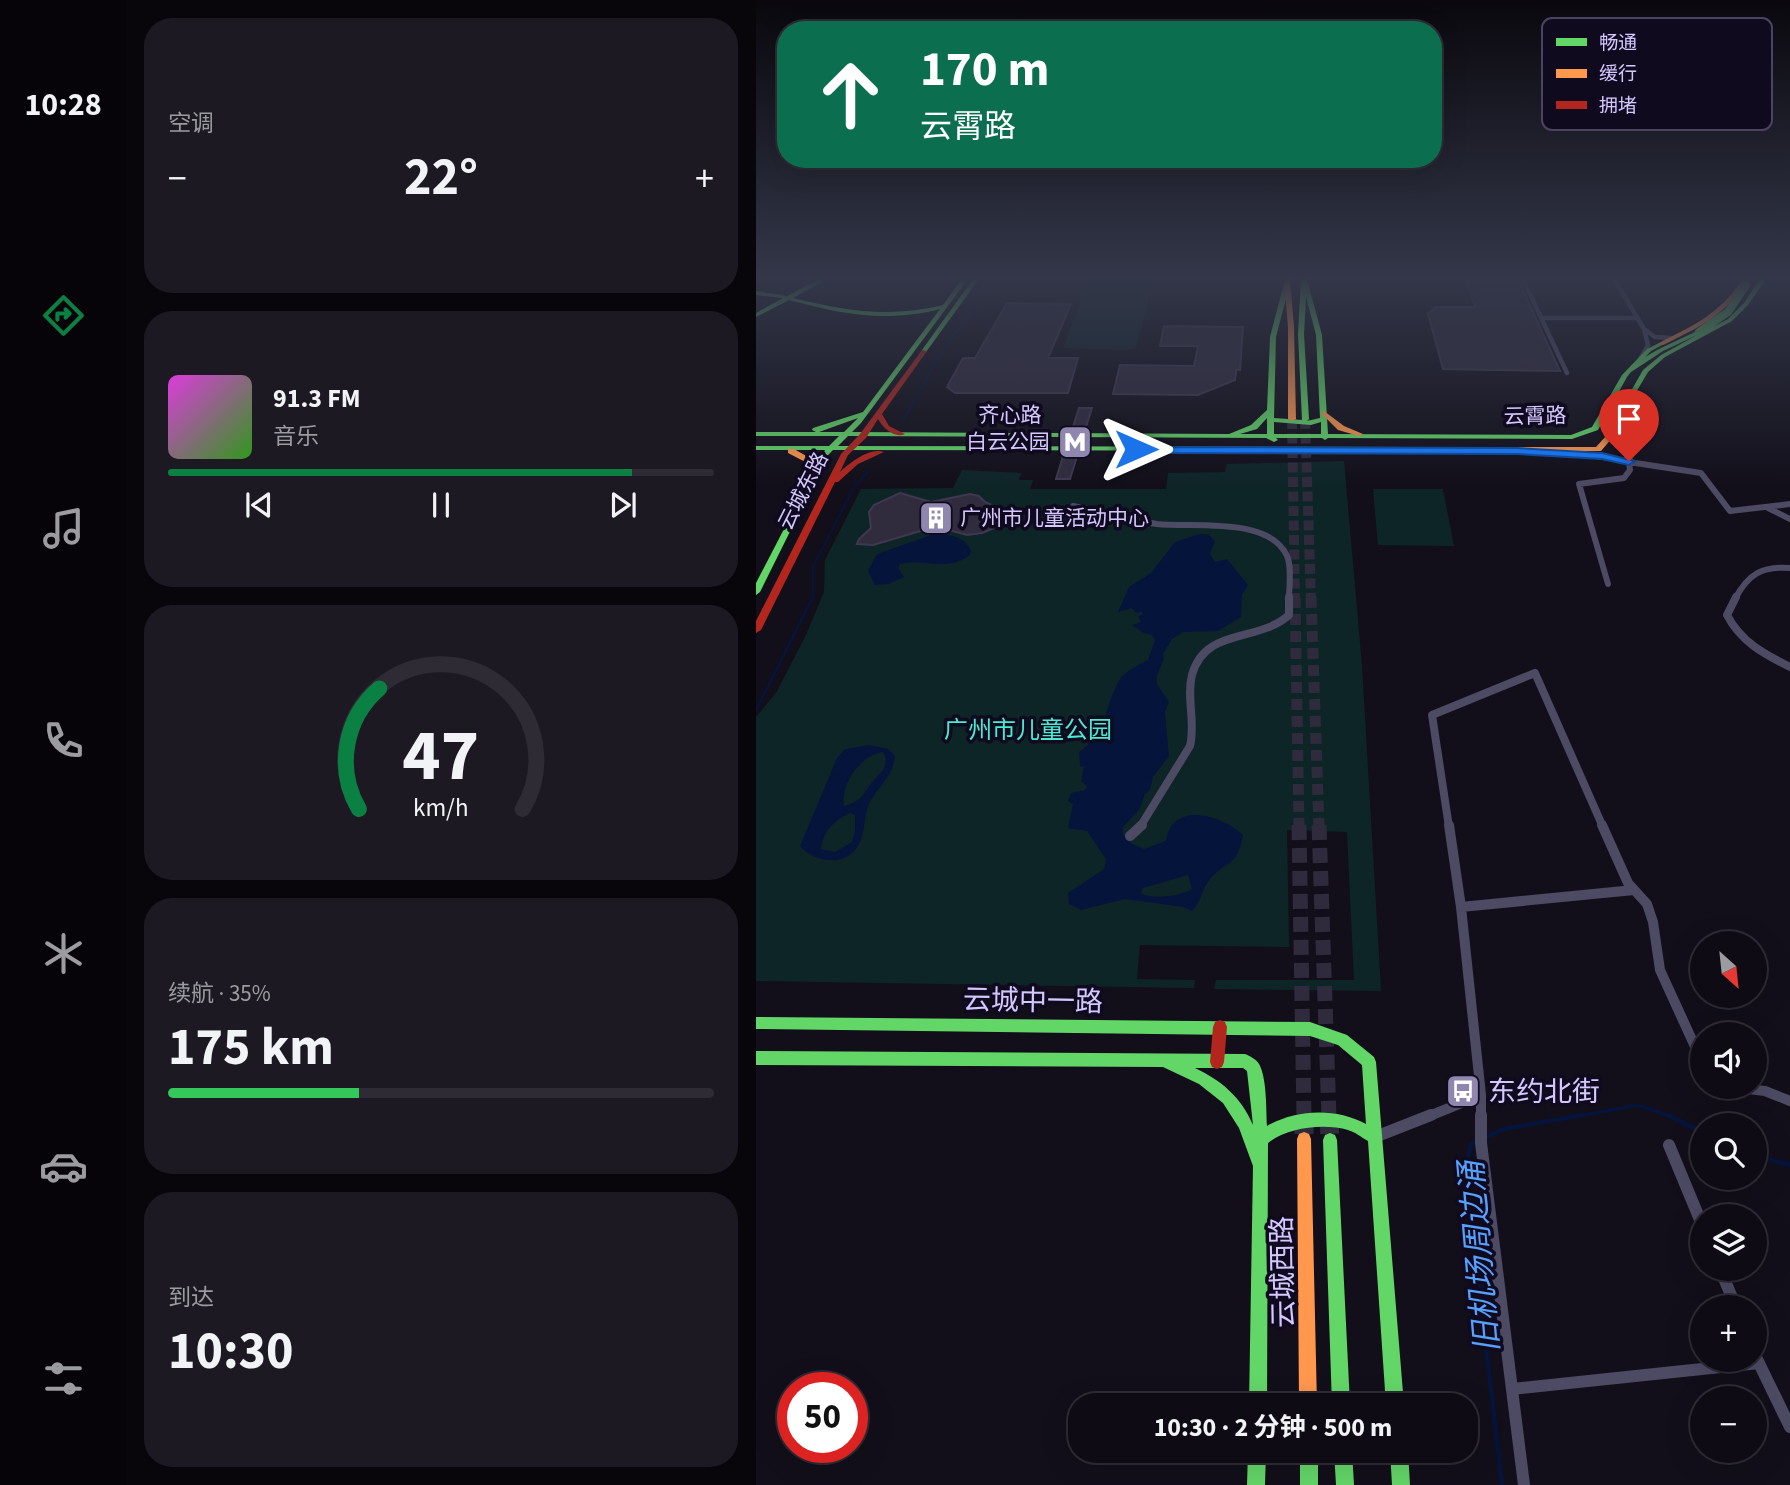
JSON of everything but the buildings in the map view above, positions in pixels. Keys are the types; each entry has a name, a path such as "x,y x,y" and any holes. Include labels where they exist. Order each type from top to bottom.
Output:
{"main road":[{"name":"云城东路","path":"756,630 833,482 849,442 920,348"},
{"path":"1272,348 1270,438 1298,444"},
{"path":"1293,348 1299,419 1301,348"},
{"path":"1320,348 1325,438"},
{"name":"云霄路","path":"1298,444 1514,445 1572,438 1590,432 1600,423 1614,393 1634,366 1653,348"},
{"path":"1634,366 1665,348"},
{"name":"云霄路","path":"1298,444 1325,438 1393,438 1598,449 1607,442 1632,387 1653,364 1682,348"},
{"name":"云城东路","path":"849,442 863,436 872,413"},
{"path":"800,434 872,413 886,427 907,436"},
{"path":"1514,445 1629,461 1620,414"},
{"path":"1270,415 1311,423 1324,416"},
{"path":"1209,437 1254,427 1270,415"},
{"path":"1324,416 1348,431 1375,438 1393,438"},
{"path":"756,434 800,434 849,442"},
{"path":"756,434 763,437 756,446"},
{"name":"齐心路","path":"863,436 907,436 928,442 1298,444"},
{"name":"齐心路","path":"849,442 892,449 928,442 1270,438"},
{"path":"756,446 831,449 849,442"},
{"path":"783,448 820,466"},
{"name":"云城东路","path":"756,592 831,449"},
{"path":"833,482 855,463 892,449"},
{"name":"云城中一路","path":"756,1023 1220,1027 1310,1029 1335,1033 1353,1046 1368,1062 1394,1393"},
{"path":"1217,1062 1220,1027"},
{"path":"756,1058 1245,1061 1253,1067 1256,1077 1261,1140 1258,1393"},
{"path":"1158,1060 1202,1076 1231,1099 1244,1116 1261,1171"},
{"path":"1261,1140 1271,1129 1291,1122 1347,1122 1375,1137"},
{"name":"云城西路","path":"1304,1139 1308,1393"},
{"name":"云城西路","path":"1329,1140 1340,1393"},
{"path":"1256,1485 1257,1463"},
{"path":"1309,1463 1310,1485"},
{"path":"1344,1463 1345,1485"},
{"path":"1400,1463 1401,1485"}],"street":[{"path":"1555,348 1567,373"},
{"path":"1634,366 1647,348"},
{"path":"1608,584 1579,484 1602,484 1624,478 1630,470 1629,461 1701,472 1730,511 1790,504"},
{"path":"1073,506 1166,525 1244,528 1265,537 1289,557 1289,615 1276,625 1221,641 1200,658 1188,698 1192,734 1185,759 1169,779 1155,811 1130,836"},
{"path":"1768,508 1790,519"},
{"path":"1790,568 1770,565 1749,575 1727,615 1734,632 1754,648 1790,667"},
{"path":"1524,1485 1481,1143 1481,1095 1461,907 1432,715 1535,673 1585,789 1634,890 1647,904 1653,922 1660,970 1690,1036"},
{"path":"1461,907 1634,890"},
{"path":"1767,1092 1790,1101"},
{"path":"1375,1137 1481,1095"},
{"path":"1669,1145 1693,1204"},
{"path":"1512,1389 1690,1367"},
{"path":"1763,1372 1790,1427"}],"green space":[{"path":"1073,348 1135,348 1128,350"},
{"name":"广州市儿童公园","path":"1344,461 1362,666 1381,991 1214,989 1216,980 1354,980 1347,832 1287,830 1289,947 1140,945 1137,979 1195,980 1194,988 756,981 756,717 776,693 806,635 824,592 825,560 861,489 953,488 962,470 1021,473 1019,480 1033,480 1030,489 1166,489 1168,473 1225,472 1227,464"},
{"path":"1373,489 1443,489 1454,546 1378,545"}],"water":[{"path":"937,533 961,540 971,551 969,556 952,563 900,564 898,568 904,577 888,584 875,585 868,571 877,554"},
{"path":"1199,534 1208,534 1215,541 1210,554 1215,562 1227,559 1248,585 1242,595 1241,617 1218,631 1183,632 1172,639 1163,654 1157,684 1169,702 1165,712 1169,756 1153,777 1150,790 1145,794 1139,810 1123,827 1123,835 1132,844 1144,849 1166,841 1170,828 1178,820 1199,815 1223,822 1243,835 1234,859 1208,882 1192,911 1183,907 1125,899 1081,910 1069,904 1068,893 1104,869 1106,859 1087,831 1068,828 1073,804 1068,801 1071,793 1085,790 1087,786 1081,781 1084,767 1080,766 1079,752 1096,736 1122,676 1148,660 1155,640 1152,635 1132,625 1141,622 1138,616 1143,614 1142,612 1136,613 1132,608 1118,612 1129,587 1151,573 1175,542","holes":["1188,875 1192,889 1167,896 1141,893 1143,888"]},
{"path":"870,745 888,749 895,756 894,763 869,804 858,846 845,858 821,859 800,846 837,758 845,749","holes":["883,752 886,761 882,771 858,800 844,806 845,789 854,772 867,759","850,813 855,815 852,842 835,852 821,849 830,827"]}],"waterway":[{"name":"旧机场周边涌","path":"903,421 940,354"},
{"name":"旧机场周边涌","path":"813,597 813,567 854,487 869,471"},
{"name":"旧机场周边涌","path":"756,710 813,597"},
{"name":"旧机场周边涌","path":"1573,1117 1638,1105 1669,1116"},
{"name":"旧机场周边涌","path":"1486,1137 1504,1129 1583,1115"},
{"name":"旧机场周边涌","path":"1669,1116 1690,1126"},
{"name":"旧机场周边涌","path":"1477,1141 1471,1144 1466,1171 1502,1485"},
{"name":"旧机场周边涌","path":"1767,1159 1790,1165"}],"tunnel":[{"path":"1292,419 1295,599"},
{"path":"1305,419 1311,599"},
{"path":"1295,597 1299,827"},
{"path":"1311,597 1319,827"},
{"path":"1299,825 1304,1117"},
{"path":"1319,825 1329,1117"},
{"path":"1329,1115 1330,1140"},
{"path":"1304,1117 1304,1139"}],"traffic: fast":[{"path":"756,592 825,454 859,422 914,348"},
{"path":"1273,348 1270,438 1274,440"},
{"path":"1302,348 1305,419"},
{"path":"1320,348 1325,438"},
{"path":"756,434 1572,437 1595,428 1624,376 1652,348"},
{"path":"1629,371 1665,348"},
{"path":"1622,411 1645,371 1677,348"},
{"path":"1232,434 1254,427 1270,411"},
{"path":"816,430 863,414"},
{"path":"1589,456 1629,462 1620,414"},
{"path":"1270,420 1311,423 1324,419"},
{"path":"756,448 1416,449"},
{"path":"756,1023 1310,1029 1342,1040 1369,1062 1394,1393"},
{"path":"756,1058 1245,1061 1253,1067 1256,1077 1261,1140 1258,1393"},
{"path":"1168,1063 1204,1079 1228,1098 1244,1123 1258,1160"},
{"path":"1261,1140 1278,1128 1311,1120 1345,1122 1375,1137"},
{"path":"1330,1140 1341,1393"},
{"path":"1256,1485 1257,1463"},
{"path":"1309,1463 1309,1485"},
{"path":"1344,1463 1345,1485"},
{"path":"1400,1463 1401,1485"}],"traffic: slow":[{"path":"1291,348 1292,419"},
{"path":"1416,449 1598,449 1609,437 1622,411"},
{"path":"1324,413 1341,428 1359,434"},
{"path":"791,451 820,466"},
{"path":"1304,1139 1308,1393"}],"traffic: jam":[{"path":"756,630 845,454 863,436 924,351"},
{"path":"879,414 886,427 901,434"},
{"path":"835,480 855,462 880,452"},
{"path":"1217,1062 1220,1027"}],"place":[{"name":"白云公园","path":"1075,442"},
{"name":"广州市儿童活动中心","path":"936,518"},
{"name":"东约北街","path":"1463,1091"}],"route":[{"path":"1136,449 1517,451 1602,456 1629,461"}]}
